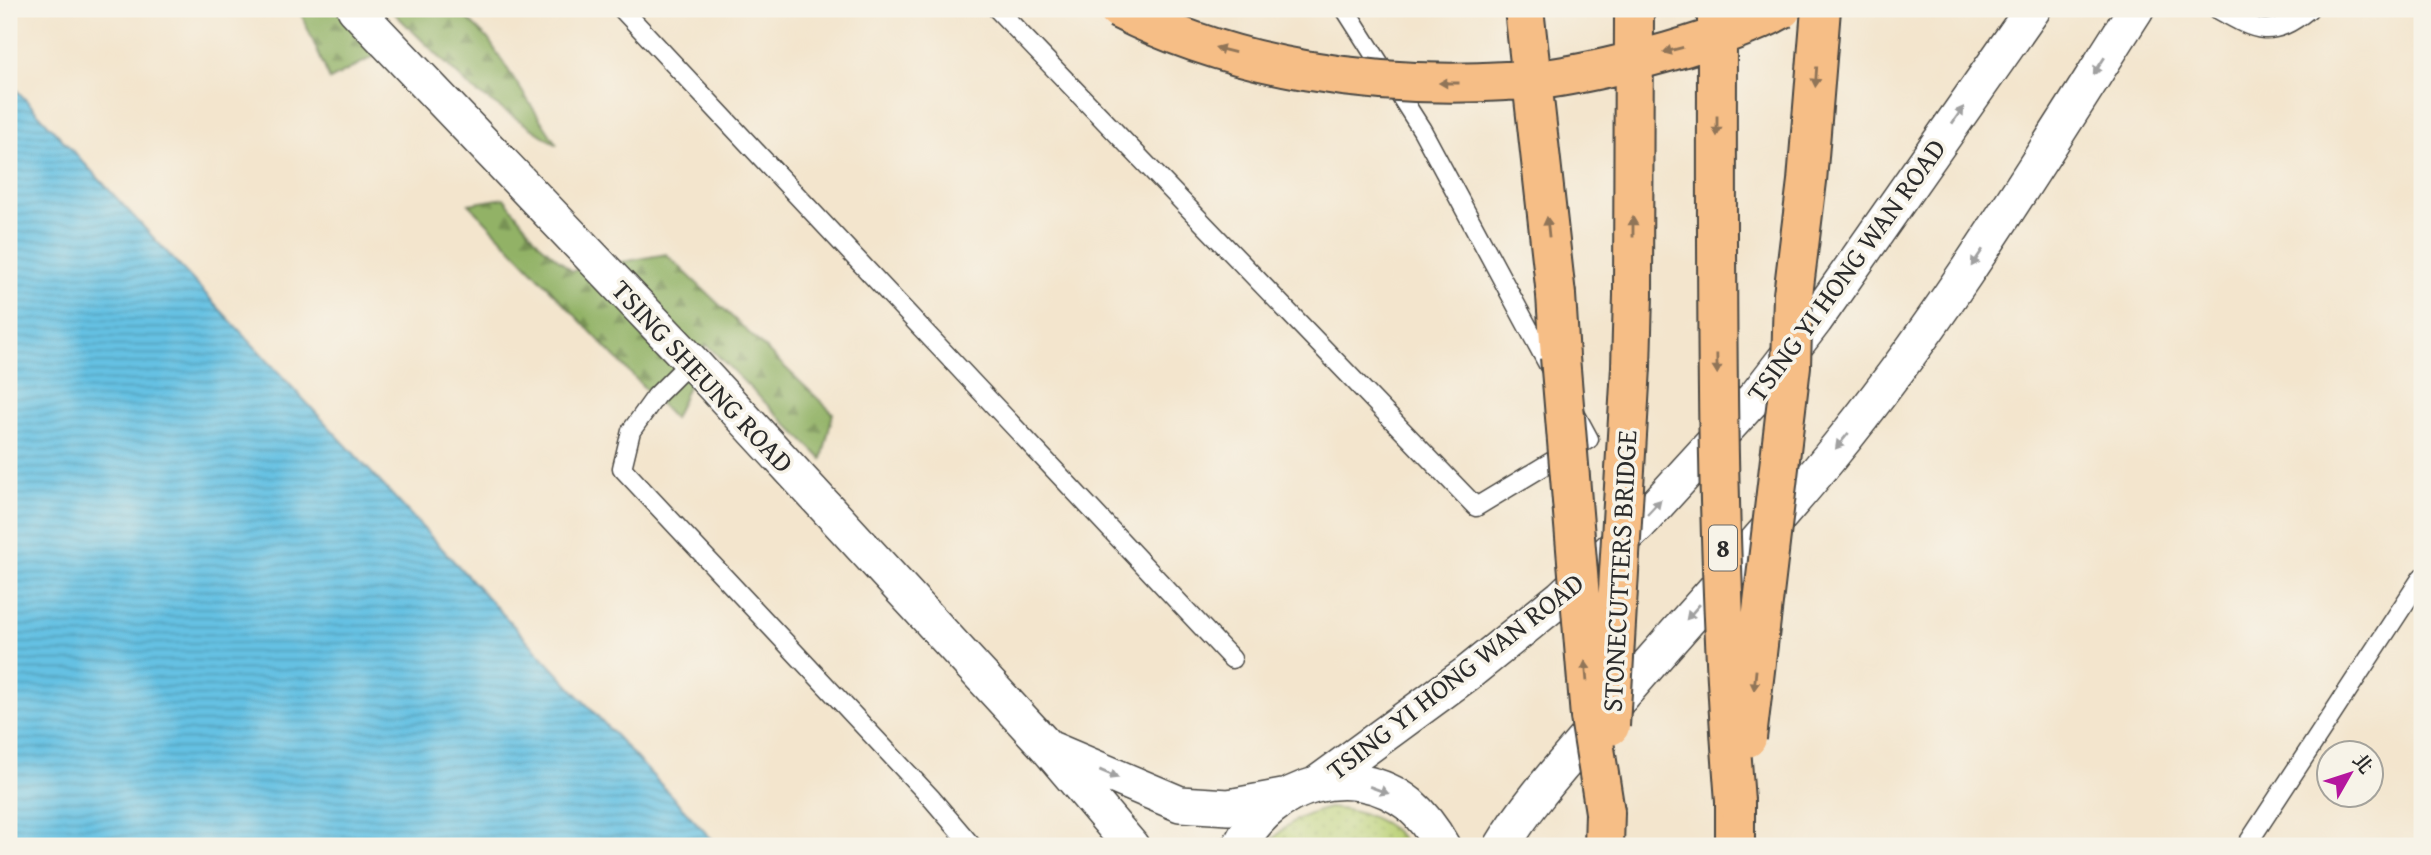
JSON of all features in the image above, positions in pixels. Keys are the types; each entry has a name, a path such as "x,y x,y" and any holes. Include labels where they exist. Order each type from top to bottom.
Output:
{"highway":[{"path":"1118,9 1210,46 1294,68 1406,83 1475,83 1557,78 1623,64 1698,43 1782,9"},
{"path":"1524,9 1556,295 1590,718 1604,829"},
{"name":"STONECUTTERS BRIDGE","path":"1604,829 1630,381 1634,9"},
{"name":"8","path":"1717,9 1717,295 1728,703 1735,801 1735,846"},
{"path":"1735,801 1751,715 1791,366 1793,295 1807,181 1821,9"}],"street":[{"name":"TSING SHEUNG ROAD","path":"355,9 691,361 1047,747 1131,846"},
{"name":"TSING YI HONG WAN ROAD","path":"1318,783 1468,673 1562,597 1649,513 1758,394 1815,320 2033,9"},
{"path":"1502,846 1528,807 1656,654 1827,460 1888,384 1978,257 2136,9"},
{"name":"TSING SHEUNG ROAD","path":"1047,747 1180,804 1229,807 1285,797"},
{"path":"1240,846 1259,817 1285,797 1318,783 1350,782 1381,789 1408,804 1431,826 1441,846"}],"lane":[{"path":"622,9 1232,659"},
{"path":"997,9 1476,507 1589,439 1422,130 1345,9"},
{"path":"2217,9 2256,30 2290,24 2309,9"},
{"path":"691,361 656,396 631,431 622,468 932,799 972,846"},
{"path":"2246,846 2422,577"}],"green space":[{"path":"299,9 353,9 376,55 330,80"},
{"path":"390,9 457,9 488,39 557,145 473,90"},
{"path":"504,198 539,243 572,271 666,254 833,413 822,459 706,344 674,419 469,204"},
{"path":"1329,808 1352,811 1383,822 1408,846 1268,846 1281,831 1295,821"}],"water":[{"path":"9,82 718,846 9,846"}]}
